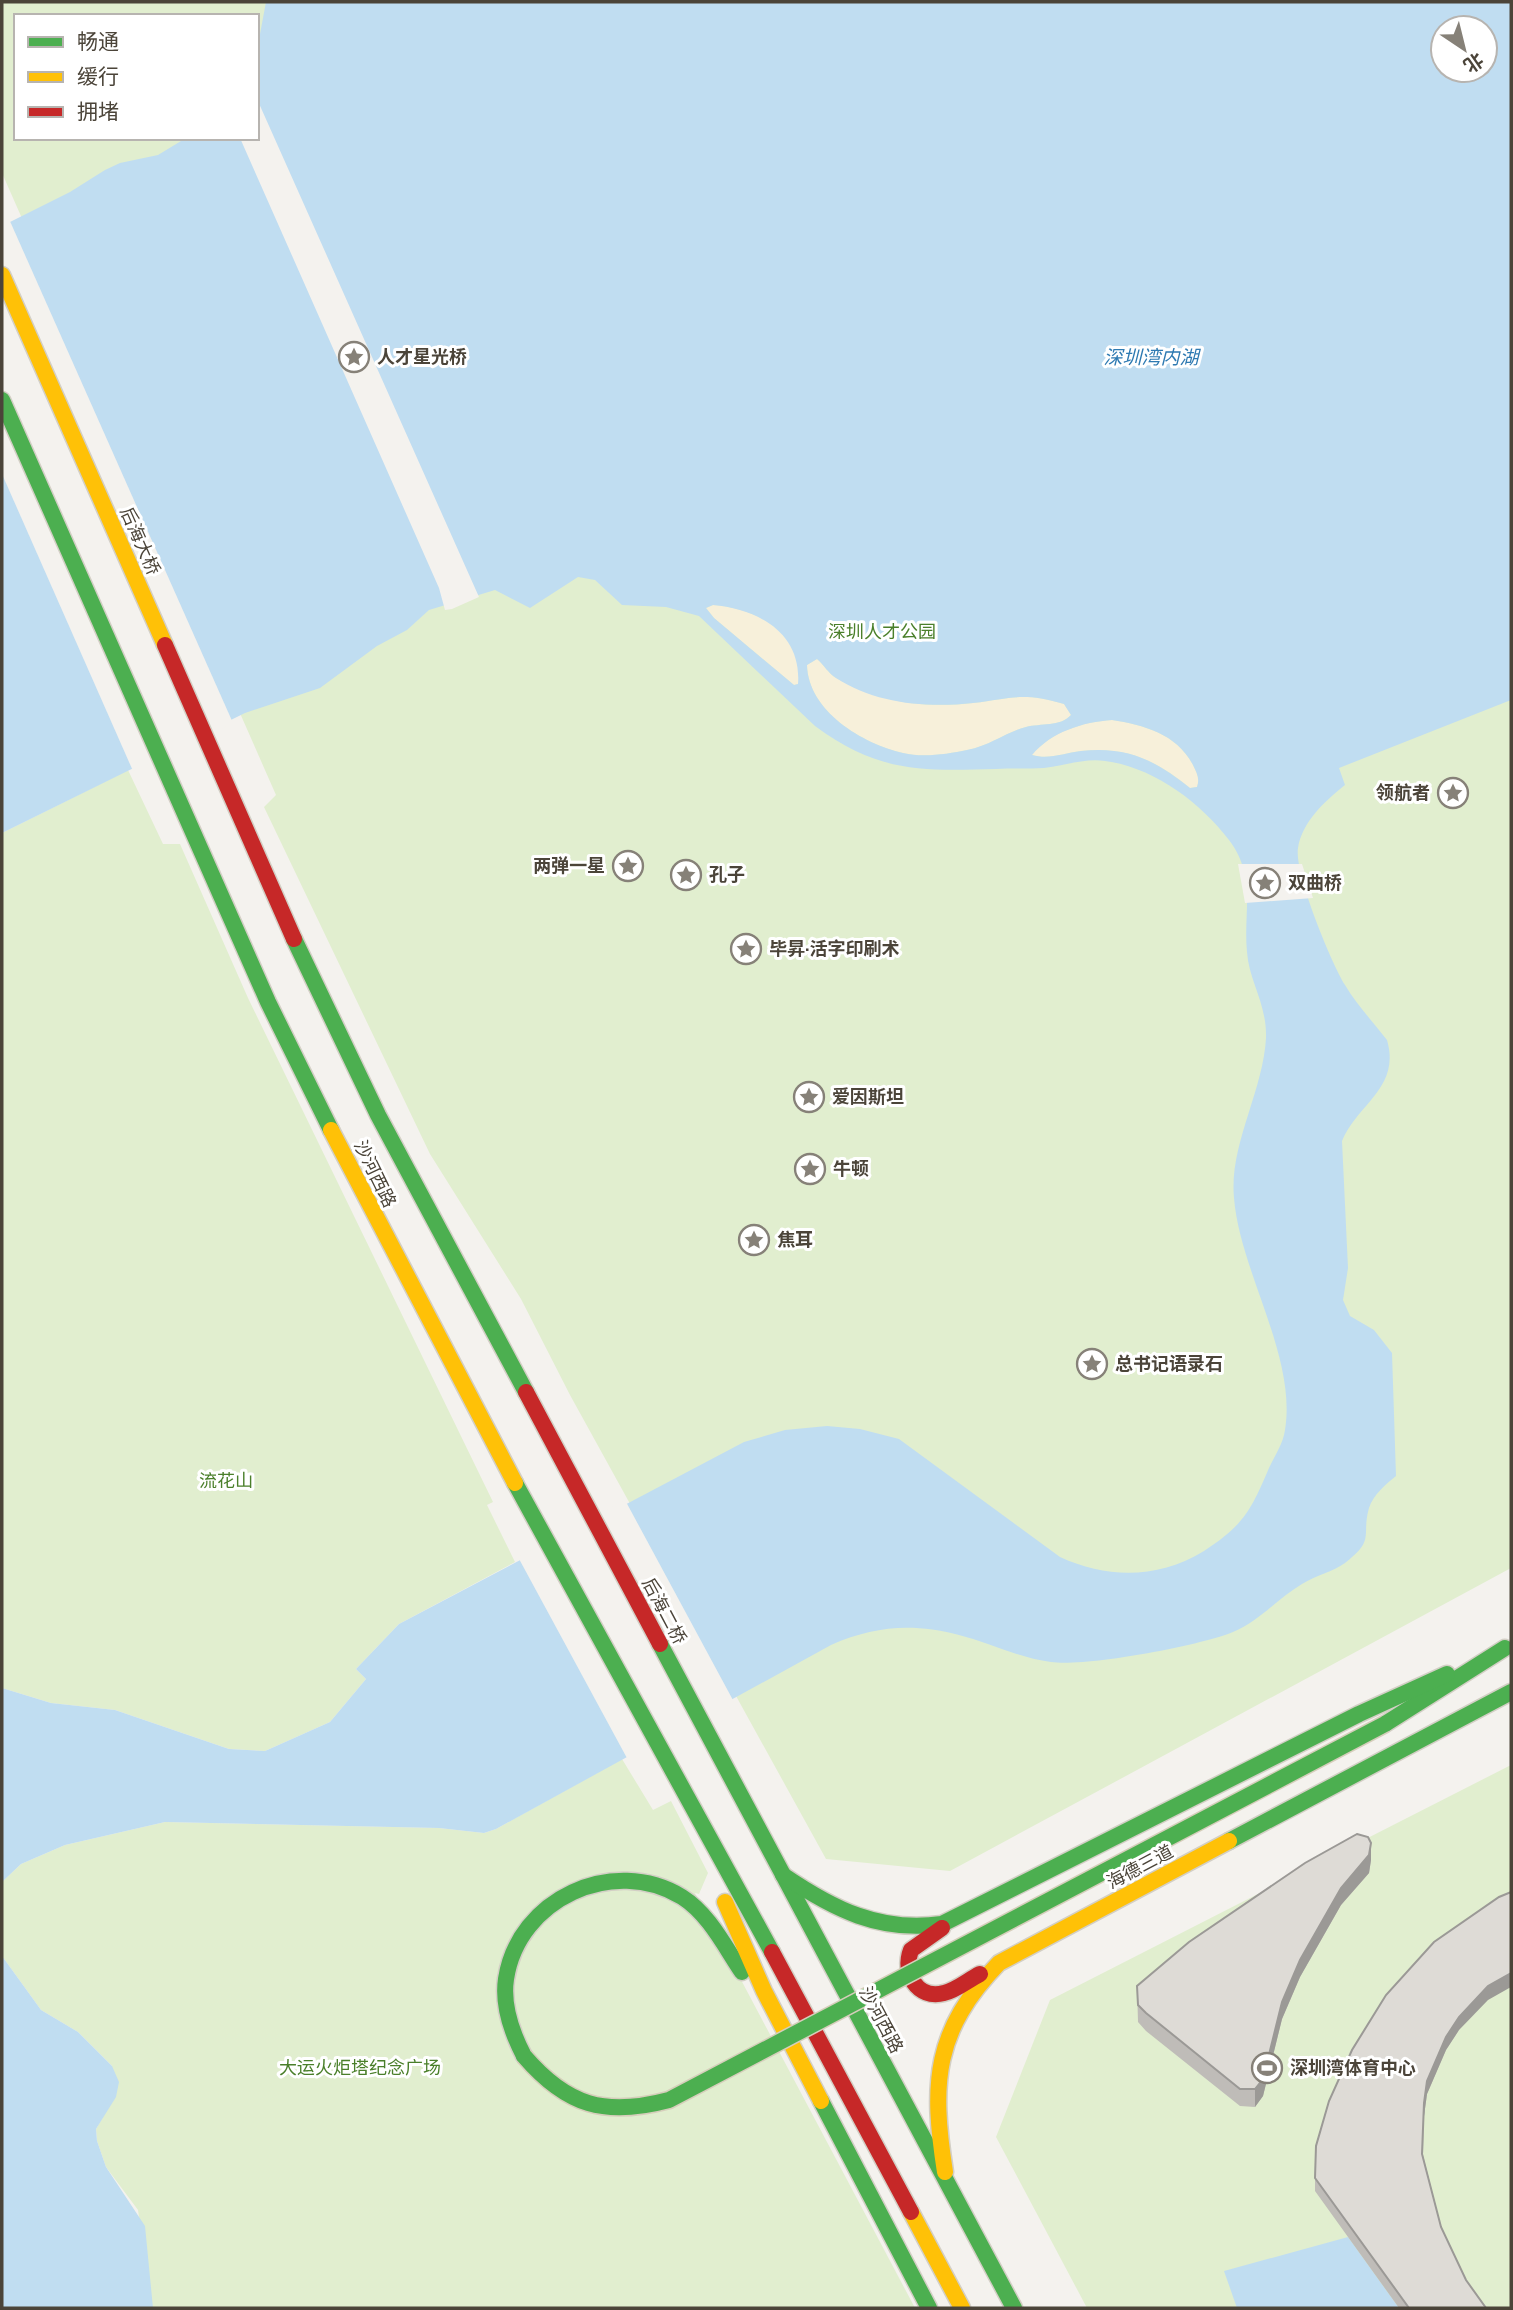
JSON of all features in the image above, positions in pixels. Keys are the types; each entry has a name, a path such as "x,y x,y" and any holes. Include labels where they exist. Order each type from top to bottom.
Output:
{"main road":[{"name":"后海大桥","path":"2,275 243,822"},
{"name":"沙河西路","path":"2,400 268,1002 380,1230 671,1774"},
{"name":"沙河西路","path":"243,822 313,982 378,1115 577,1491"},
{"name":"后海二桥","path":"577,1491 717,1749"},
{"path":"786,2035 694,1907 651,1883 617,1879 599,1881 562,1896 529,1924 517,1942 506,1977 508,2018 524,2056 550,2085 579,2102 616,2109 635,2109 669,2100 1385,1724 1448,1706 1508,1646"},
{"name":"海德三道","path":"782,1875 833,1908 863,1921 883,1926 922,1929 969,1913 1359,1714 1508,1646"},
{"name":"海德三道","path":"947,2183 937,2106 942,2050 970,1992 999,1963 1448,1706 1511,1692"},
{"name":"沙河西路","path":"717,1749 1014,2308"},
{"path":"671,1774 758,1979 929,2308"},
{"path":"671,1774 803,2008 962,2308"},
{"path":"969,1913 916,1944 907,1964 914,1984 926,1993 941,1994 999,1963"}],"green space":[{"name":"深圳人才公园","path":"2,2 1511,2 1511,1568 950,1871 826,1859 570,1395 521,1299 430,1154 264,807 276,795 2,173"},
{"name":"流花山","path":"128,770 163,844 180,844 248,998 493,1502 487,1505 515,1562 399,1624 356,1669 366,1679 330,1722 265,1751 229,1749 115,1710 51,1703 2,1688 2,833"},
{"name":"大运火炬塔纪念广场","path":"622,1759 653,1810 671,1801 708,1873 699,1894 695,1893 915,2308 152,2308 138,2210 106,2167 97,2141 96,2129 103,2117 112,2066 78,2032 41,2010 2,1956 2,1882 21,1864 65,1845 165,1822 439,1828 484,1833 496,1829"},
{"name":"深圳湾体育中心","path":"1511,1765 1511,2308 1087,2308 996,2137 1050,2000"}],"sand":[{"path":"713,605 745,611 761,618 786,637 799,666 799,684 794,685 714,618 706,608"},
{"path":"817,659 836,678 869,693 902,702 955,705 1028,697 1064,704 1071,715 1056,723 1019,729 967,750 927,755 903,753 871,742 840,723 827,711 810,682 807,665"},
{"path":"1112,720 1147,728 1169,738 1186,754 1196,771 1197,787 1190,788 1165,770 1126,753 1097,750 1050,756 1032,755 1058,734 1090,723"}],"water":[{"name":"深圳湾内湖","path":"266,2 1511,2 1511,700 1339,768 1345,785 1322,805 1309,821 1298,848 1298,860 1307,896 1331,957 1350,992 1387,1040 1390,1057 1383,1083 1357,1116 1342,1141 1348,1268 1343,1300 1350,1316 1374,1330 1392,1353 1396,1476 1384,1486 1369,1508 1366,1537 1355,1555 1335,1569 1302,1584 1252,1622 1233,1632 1142,1654 1067,1663 1051,1662 959,1635 909,1628 878,1630 847,1639 831,1645 496,1829 484,1833 439,1828 165,1822 65,1845 21,1864 2,1882 2,1688 51,1703 115,1710 229,1749 265,1751 330,1722 366,1679 356,1669 399,1624 744,1442 785,1430 827,1426 860,1429 899,1439 1060,1557 1096,1569 1133,1573 1169,1567 1187,1560 1228,1533 1251,1506 1281,1445 1285,1430 1283,1373 1246,1255 1234,1198 1236,1158 1264,1058 1266,1038 1264,1014 1248,963 1247,894 1243,867 1229,840 1204,812 1174,788 1141,771 1097,760 1044,768 945,770 901,766 881,761 860,753 815,726 699,616 666,607 622,605 595,580 578,577 530,608 495,590 429,610 407,630 377,646 320,688 245,713 2,833 2,226 120,163 158,155 183,140 259,140 259,39","holes":["713,605 730,607 761,618 785,638 793,651 798,684 794,685 714,618 706,608","817,659 833,676 868,694 902,702 938,705 1028,697 1064,704 1071,715 1056,723 1019,729 967,750 935,755 911,754 887,749 871,742 840,723 827,711 810,682 807,665","1112,720 1136,725 1169,738 1186,754 1197,773 1197,787 1190,788 1165,770 1126,753 1097,750 1050,756 1032,755 1048,740 1079,726"]},
{"path":"2,1956 41,2010 78,2032 112,2066 119,2082 116,2097 96,2129 97,2141 106,2167 145,2226 153,2308 2,2308"},
{"path":"1348,2237 1399,2308 1237,2308 1224,2271"}],"pier":[{"name":"人才星光桥","path":"259,103 479,597 445,610 439,588 241,140 259,140"},
{"path":"9,219 233,723 133,771 2,474 2,222"},
{"path":"1238,864 1302,864 1313,898 1245,903"},
{"path":"625,1500 734,1702 628,1760 518,1557"}],"building":[{"path":"1357,1834 1368,1837 1371,1843 1369,1855 1341,1888 1300,1960 1282,2002 1263,2079 1255,2089 1240,2089 1138,2005 1137,1986 1189,1942 1305,1863"},
{"path":"1511,1892 1511,1973 1488,1986 1459,2017 1446,2037 1427,2081 1424,2103 1422,2154 1441,2227 1466,2280 1486,2308 1409,2308 1315,2178 1316,2146 1329,2101 1352,2050 1386,1995 1434,1942 1499,1897"}],"traffic: fast":[{"path":"2,400 268,1002 331,1130"},
{"path":"294,939 378,1115 526,1392"},
{"path":"515,1483 772,1952"},
{"path":"660,1644 1014,2308"},
{"path":"1385,1724 1505,1648"},
{"path":"783,1875 820,1898 858,1916 898,1925 942,1924 1359,1714 1447,1674"},
{"path":"1229,1841 1511,1692"},
{"path":"524,2056 556,2086 589,2103 625,2107 669,2100 1385,1724"},
{"path":"524,2056 512,2029 505,1999 506,1979 514,1951 529,1927 549,1907 573,1892 599,1883 627,1881 655,1885 682,1897 700,1912 742,1972"},
{"path":"821,2101 929,2308"}],"traffic: slow":[{"path":"2,275 165,645"},
{"path":"331,1130 515,1483"},
{"path":"945,2172 938,2111 942,2059 961,2011 977,1988 999,1963 1229,1841"},
{"path":"725,1902 764,1991 821,2101"},
{"path":"911,2212 962,2308"}],"traffic: jam":[{"path":"165,645 294,939"},
{"path":"526,1392 660,1644"},
{"path":"942,1928 911,1950 909,1967 914,1983 926,1992 944,1993 980,1974"},
{"path":"772,1952 911,2212"}],"place":[{"name":"人才星光桥","path":"354,357"},
{"name":"领航者","path":"1453,793"},
{"name":"两弹一星","path":"628,866"},
{"name":"孔子","path":"686,875"},
{"name":"双曲桥","path":"1265,883"},
{"name":"毕昇·活字印刷术","path":"746,949"},
{"name":"爱因斯坦","path":"809,1097"},
{"name":"牛顿","path":"810,1169"},
{"name":"焦耳","path":"754,1240"},
{"name":"总书记语录石","path":"1092,1364"},
{"name":"深圳湾体育中心","path":"1267,2068"}]}
